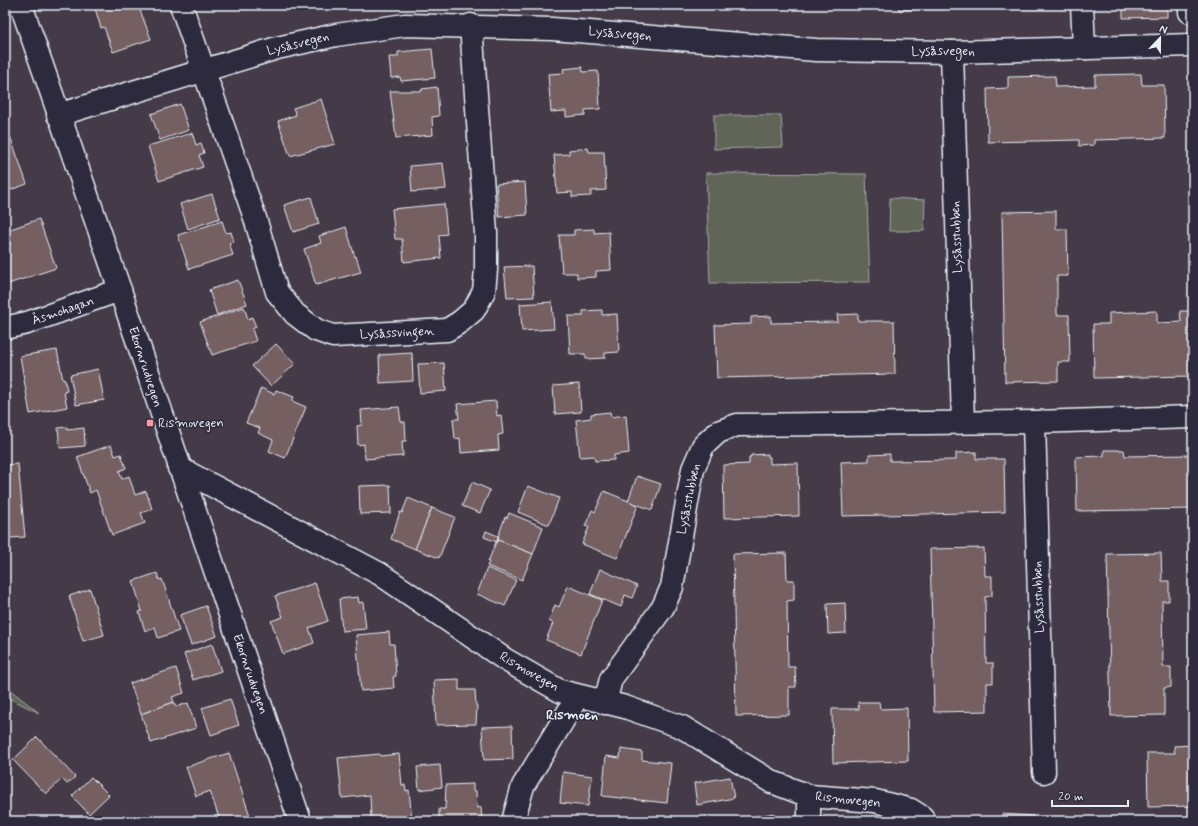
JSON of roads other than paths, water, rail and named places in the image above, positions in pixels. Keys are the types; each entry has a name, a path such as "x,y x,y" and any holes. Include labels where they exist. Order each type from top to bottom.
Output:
{"street":[{"name":"Ekornrudvegen","path":"21,5 120,290 179,468 300,821"},
{"name":"Lysåssvingen","path":"181,5 202,70 256,218 277,292 295,314 316,330 332,336 447,330 460,322 474,310 484,291 486,270 486,233 471,25"},
{"path":"1082,5 1084,48"},
{"name":"Lysåsvegen","path":"58,115 277,48 336,35 405,24 471,25 552,29 816,50 952,52 1193,45"},
{"name":"Lysåsstubben","path":"952,52 963,422"},
{"name":"Åsmohagan","path":"5,328 27,323 120,290"},
{"name":"Lysåsstubben","path":"605,703 611,680 663,607 672,587 693,470 703,446 718,432 737,425 1034,422 1193,417"},
{"name":"Lysåsstubben","path":"1034,422 1044,772"},
{"name":"Rismovegen","path":"179,468 380,574 506,660 560,691 624,707 682,727 772,782 810,796 875,801 911,810 922,817 924,821"},
{"path":"513,821 523,786 578,696"},
{"path":"809,821 810,796"}],"place":[{"name":"Rismovegen","path":"150,423"}],"district":[{"name":"Rismoen","path":"572,715"}]}
